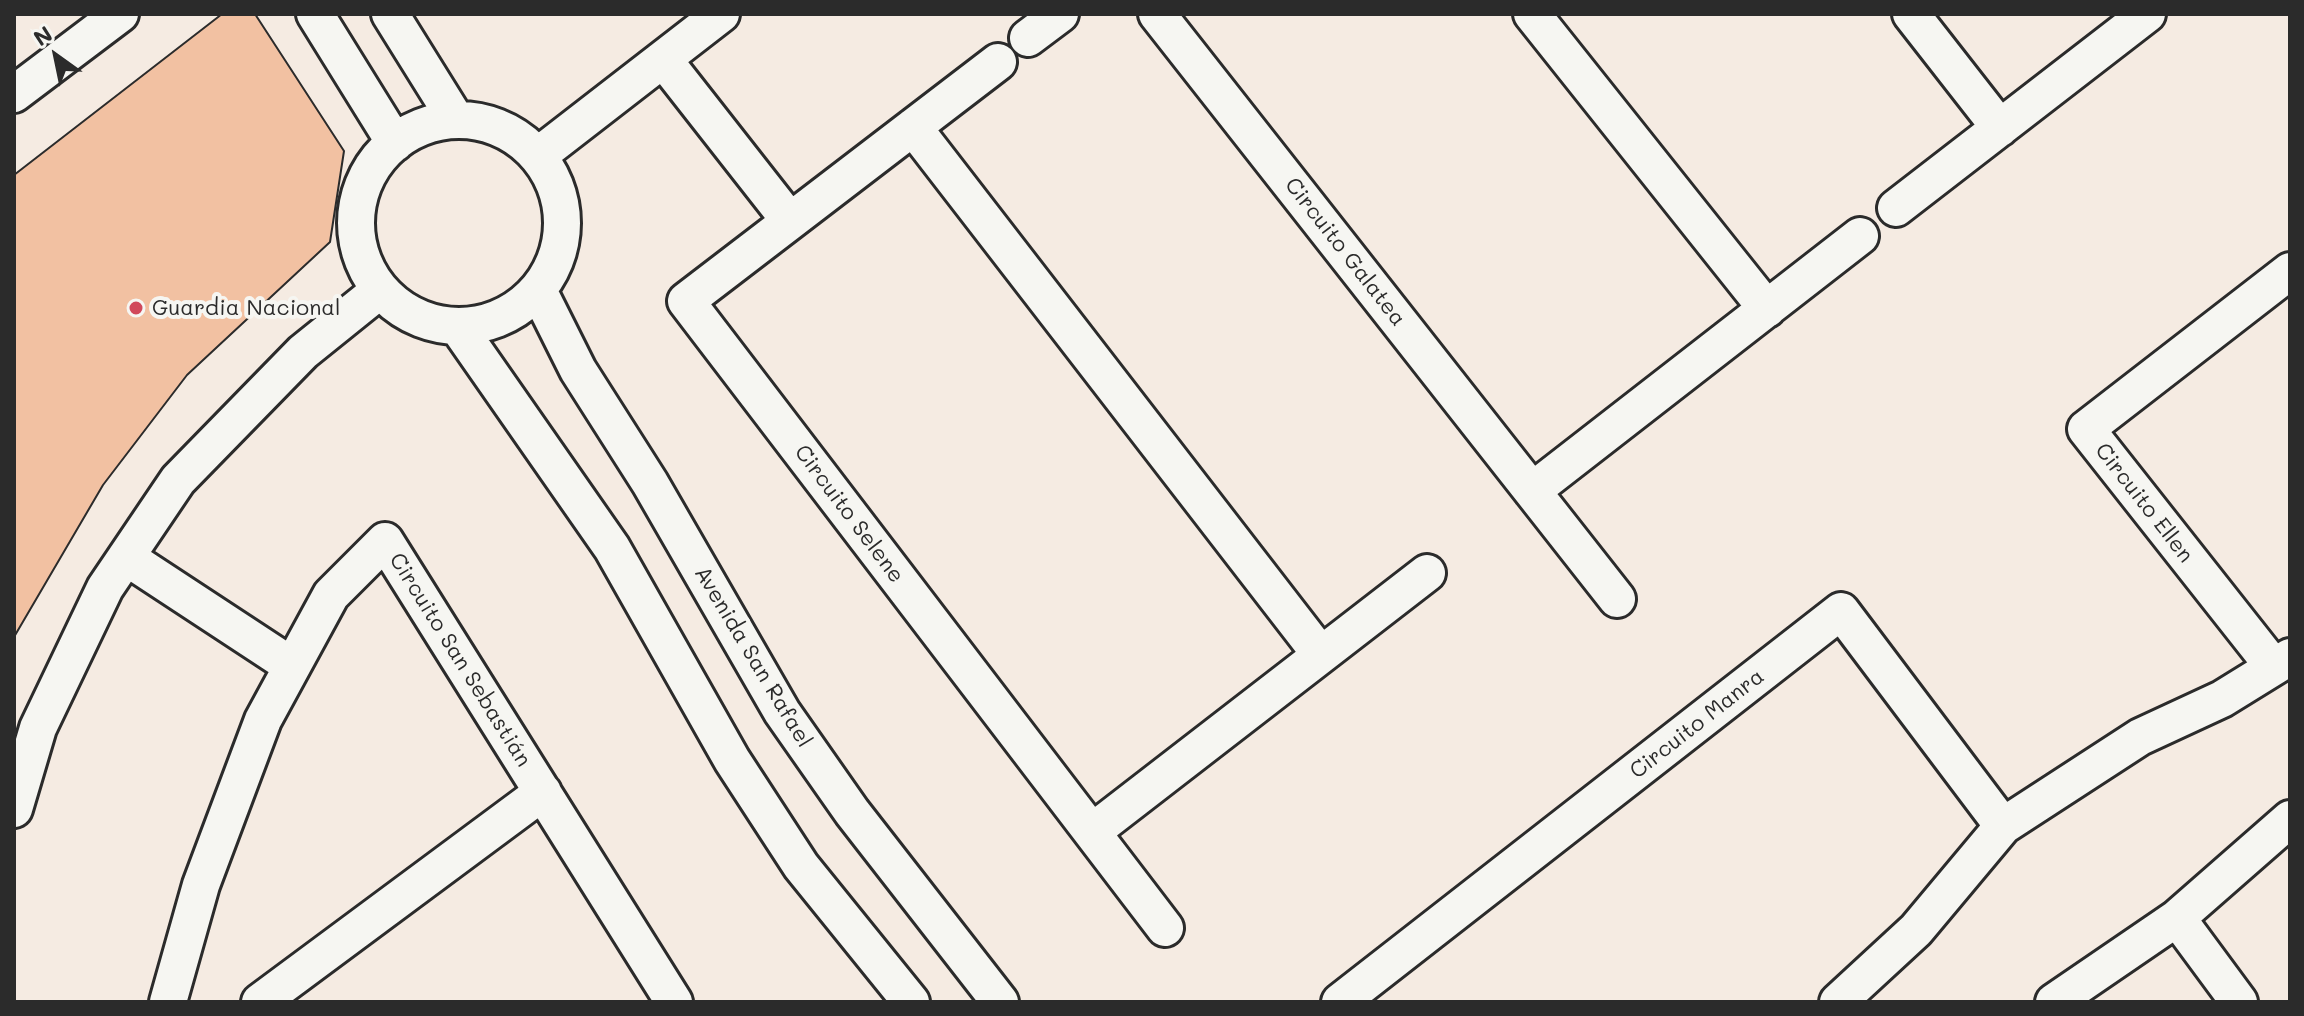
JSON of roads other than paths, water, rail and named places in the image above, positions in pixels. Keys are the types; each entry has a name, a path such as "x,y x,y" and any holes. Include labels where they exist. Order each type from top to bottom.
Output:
{"street":[{"path":"14,94 120,14"},
{"path":"315,14 395,143"},
{"path":"390,14 456,120"},
{"path":"539,155 721,14"},
{"path":"1028,38 1060,14"},
{"name":"Circuito Galatea","path":"1157,14 1617,599"},
{"path":"1532,14 1767,309"},
{"path":"1911,14 2000,128"},
{"path":"1896,208 2147,14"},
{"path":"663,59 790,221"},
{"name":"Circuito Selene","path":"998,62 686,301 1165,928"},
{"path":"456,120 489,123 519,138 539,155 558,190 564,225 557,260 538,290 510,313 460,330 407,313 380,290 363,262 355,230 359,197 372,167 395,143 424,127 456,120"},
{"path":"913,127 1321,655"},
{"path":"1532,491 1860,236"},
{"name":"Circuito Ellen","path":"2003,826 2140,737 2222,699 2281,661 2086,429 2290,271"},
{"path":"14,809 38,728 105,588 178,480 303,352 380,290"},
{"name":"Avenida San Rafael","path":"538,290 578,370 650,483 782,712 852,812 1000,1002"},
{"path":"460,330 612,548 732,760 801,866 911,1002"},
{"name":"Circuito San Sebastián","path":"168,1002 206,872 263,720 331,595 385,541 674,1002"},
{"path":"126,557 292,666"},
{"path":"1092,832 1427,573"},
{"name":"Circuito Manra","path":"1340,1002 1841,611 2003,826"},
{"name":"Circuito San Sebastián","path":"260,1002 543,792"},
{"path":"2054,1002 2177,918 2289,821"},
{"path":"1838,1002 1916,930 2003,826"},
{"path":"2177,918 2239,1002"}],"place":[{"name":"Guardia Nacional","path":"136,308"}]}
